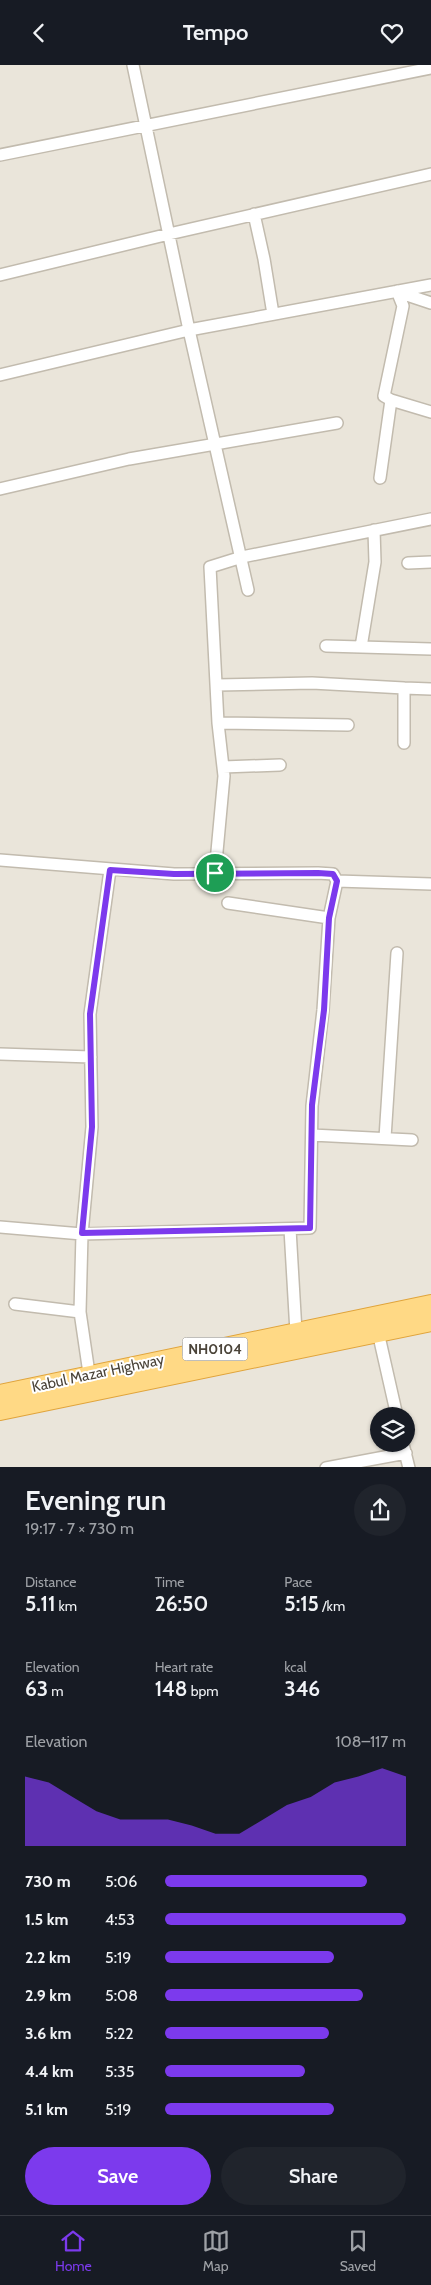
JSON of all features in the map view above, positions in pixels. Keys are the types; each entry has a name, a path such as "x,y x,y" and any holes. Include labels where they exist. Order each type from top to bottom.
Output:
{"highway":[{"name":"Kabul Mazar Highway","path":"0,1411 91,1384 296,1331 431,1304"},
{"name":"Kabul Mazar Highway","path":"0,1394 91,1384 431,1321"}],"street":[{"path":"134,65 189,330 248,590"},
{"path":"384,78 388,65"},
{"path":"0,155 431,68"},
{"path":"0,275 254,214 431,175"},
{"path":"254,214 264,259 272,314"},
{"path":"0,375 189,330 431,285"},
{"path":"396,291 431,303"},
{"path":"396,291 403,306 384,396 391,400 431,412"},
{"path":"380,478 391,400"},
{"path":"0,489 129,459 337,423"},
{"path":"215,873 224,776 218,723 218,685 210,567 242,557 431,519"},
{"path":"361,647 375,562 374,530"},
{"path":"408,563 431,562"},
{"path":"326,646 431,649"},
{"path":"218,685 312,683 431,689"},
{"path":"404,687 404,743"},
{"path":"218,723 348,725"},
{"path":"223,767 280,765"},
{"path":"0,860 69,864 110,870 174,874 333,874 337,881 329,918 324,1010 312,1105 310,1228 82,1233 0,1227"},
{"path":"91,1384 80,1312 82,1233 92,1127 90,1014 110,870"},
{"path":"337,881 431,884"},
{"path":"228,903 329,918"},
{"path":"385,1138 397,953"},
{"path":"0,1054 91,1057"},
{"path":"312,1135 412,1141"},
{"path":"290,1229 296,1331"},
{"path":"15,1304 80,1312"},
{"path":"378,1332 395,1407"},
{"path":"326,1467 391,1452"},
{"path":"405,1452 409,1467"}],"shaded area":[{"path":"0,65 431,65 431,1467 0,1467"}],"route":[{"path":"110,870 174,874 215,873 318,873 333,874 337,881 329,918 324,1010 312,1105 310,1228 82,1233 92,1127 90,1014 110,870"}]}
